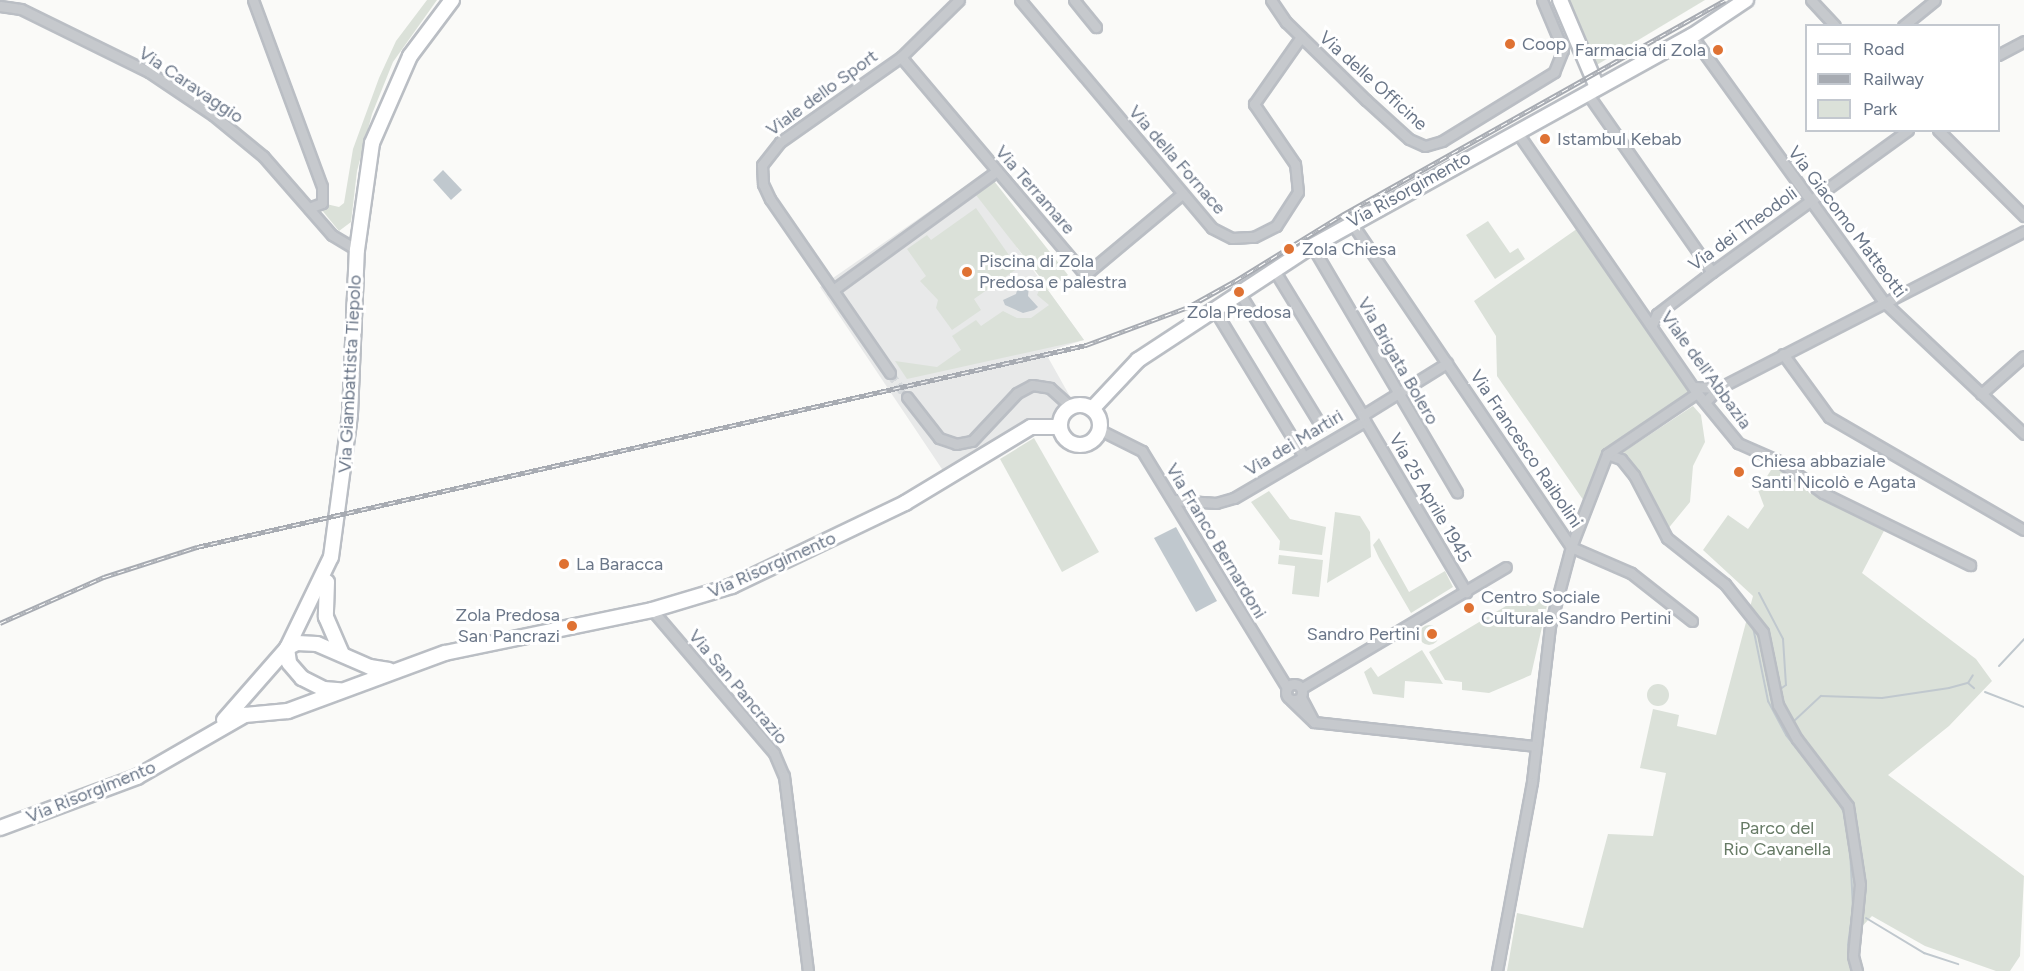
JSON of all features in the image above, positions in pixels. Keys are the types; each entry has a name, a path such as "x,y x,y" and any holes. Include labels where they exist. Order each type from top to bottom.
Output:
{"main road":[{"name":"Via Giambattista Tiepolo","path":"211,731 249,696 287,648 331,557 350,414 357,250 366,174 381,116 410,56 452,0"},
{"path":"1560,0 1592,90"},
{"name":"Via Risorgimento","path":"1093,408 1132,364 1312,246 1351,222 1692,36 1746,0"},
{"path":"1071,407 1093,408 1100,430 1092,441 1079,445 1066,440 1060,428 1062,416 1071,407"},
{"name":"Via Risorgimento","path":"0,828 137,777 211,731 245,715 288,711 393,670 445,653 652,610 732,586 873,519 1031,427 1060,428"},
{"path":"331,557 326,617 342,654"},
{"name":"Via Risorgimento","path":"287,648 305,642 342,654 370,667 393,670"},
{"path":"287,648 289,663 309,684 345,690"}],"street":[{"path":"253,0 322,187 321,203 309,208"},
{"name":"Viale dello Sport","path":"890,373 766,193 762,165 780,142 901,57 959,0"},
{"name":"Via della Fornace","path":"1020,0 1212,228 1232,238 1266,233 1284,219 1298,192 1295,164 1254,104 1301,37"},
{"path":"1074,0 1096,27"},
{"name":"Via delle Officine","path":"1271,0 1301,37 1409,139 1432,145 1554,72 1563,50 1542,0"},
{"path":"1811,0 1833,24"},
{"path":"1905,24 1935,0"},
{"name":"Via Caravaggio","path":"0,6 21,9 149,72 263,156 332,235 357,250"},
{"name":"Via Giacomo Matteotti","path":"1692,36 1809,202 1883,301 2024,434"},
{"path":"2000,54 2024,41"},
{"name":"Via Terramare","path":"901,57 1085,275 1182,194"},
{"path":"1592,90 1712,272"},
{"name":"Viale dell'Abbazia","path":"1517,132 1696,390 1746,448 1779,461 1823,493 1970,565"},
{"name":"Via dei Theodoli","path":"1657,314 1905,132"},
{"path":"1940,132 2024,216"},
{"path":"833,290 997,171"},
{"name":"Via Francesco Raibolini","path":"1351,222 1571,547 1550,627 1525,825 1497,971"},
{"path":"1705,402 1719,388 1883,301 2024,231"},
{"name":"Via Brigata Bolero","path":"1312,246 1457,492"},
{"name":"Via 25 Aprile 1945","path":"1274,270 1466,592"},
{"path":"1239,292 1321,426"},
{"path":"1214,309 1304,457"},
{"path":"1644,313 1657,314 1652,325"},
{"path":"1783,354 1829,417 2024,530"},
{"path":"1981,394 2024,356"},
{"name":"Via dei Martiri","path":"1174,500 1224,502 1304,457 1447,363"},
{"path":"907,398 939,438 956,444 972,441 1017,393 1032,385 1050,388 1071,407"},
{"path":"1692,621 1630,573 1571,547 1607,454 1696,390 1719,388"},
{"name":"Via Franco Bernardoni","path":"1100,430 1142,452 1174,500 1287,688 1298,695 1314,722 1534,746"},
{"path":"1607,454 1621,459 1634,475 1667,538 1725,584 1763,632 1778,705 1797,739 1848,806 1860,884 1853,956 1857,971"},
{"path":"1287,688 1296,684 1298,695 1506,567"},
{"name":"Via San Pancrazio","path":"652,610 774,753 784,776 808,971"}],"shaded area":[{"path":"443,170 462,190 451,200 433,180"},
{"path":"970,183 1084,340 1045,352 1077,409 950,481 820,287"},
{"path":"1019,283 1029,286 1028,296 1038,307 1034,310 1023,313 1005,305 1003,300 1016,294"},
{"path":"1176,527 1217,601 1196,612 1154,538"}],"green space":[{"path":"427,0 437,0 393,62 372,114 357,171 351,222 339,231 321,209 322,203 339,207 344,203 353,149 379,78 396,41"},
{"path":"1559,0 1705,0 1590,69"},
{"path":"994,181 1068,275 1049,290 1045,286 1084,340 907,379 895,361 937,367 961,350 952,336 976,320 981,326 1003,311 1017,318 1031,318 1049,305 1037,295 1043,281 976,195"},
{"name":"Piscina di Zola Predosa e palestra","path":"976,208 1018,268 974,299 981,310 952,330 936,308 938,300 920,281 926,276 907,249 927,235 931,240"},
{"path":"1488,221 1510,253 1518,248 1525,259 1495,279 1466,235"},
{"path":"1581,226 1694,393 1617,443 1586,504 1497,376 1496,336 1474,301"},
{"path":"1693,406 1701,415 1705,442 1693,466 1690,502 1667,530 1640,473 1622,453"},
{"path":"1034,438 1099,552 1062,572 1000,459"},
{"name":"Parco del Rio Cavanella","path":"1775,464 1821,498 1826,492 1887,525 1862,573 1976,659 1992,681 1949,726 1888,775 2024,876 2020,956 2010,971 1996,971 1925,946 1872,916 1850,939 1856,971 1507,971 1517,913 1583,928 1608,834 1653,836 1666,773 1640,768 1653,709 1679,715 1677,726 1716,735 1753,596 1703,550 1728,515 1748,529 1764,506 1758,490"},
{"path":"1269,491 1290,519 1326,527 1322,555 1279,550 1280,541 1251,502"},
{"path":"1335,512 1360,516 1370,532 1371,557 1327,583"},
{"path":"1379,538 1409,592 1445,571 1453,587 1411,613 1373,545"},
{"path":"1279,555 1323,560 1319,597 1292,594 1295,566 1278,564"},
{"path":"1526,594 1548,601 1531,675 1489,693 1462,690 1462,682 1445,680 1429,652"},
{"path":"1429,625 1436,628 1439,635 1436,642 1429,645 1422,642 1419,635 1422,628"},
{"path":"1422,650 1443,684 1405,681 1404,698 1373,694 1364,672 1371,667 1378,677"},
{"path":"1658,684 1666,687 1669,695 1666,703 1658,706 1650,703 1647,695 1650,687"}],"waterway":[{"path":"1759,593 1783,639 1786,685 1779,690"},
{"path":"1753,627 1768,701 1786,735 1831,791"},
{"path":"1999,666 2024,639"},
{"path":"1794,721 1821,696 1882,698 1949,688 1968,683 1973,675"},
{"path":"1968,683 1974,688"},
{"path":"1985,692 2024,707"},
{"path":"1836,798 1845,814"},
{"path":"1850,849 1853,909 1848,945 1852,971"},
{"path":"1866,918 1924,953 1958,964"}],"tunnel":[{"path":"890,373 907,397"}],"railway":[{"path":"0,623 104,577 197,547 1086,345 1188,307 1342,215 1725,0"}],"place":[{"name":"Coop","path":"1510,44"},
{"name":"Farmacia di Zola","path":"1718,50"},
{"name":"Istambul Kebab","path":"1545,139"},
{"name":"Zola Chiesa","path":"1289,249"},
{"name":"Piscina di Zola Predosa e palestra","path":"967,272"},
{"name":"Zola Predosa","path":"1239,292"},
{"name":"Chiesa abbaziale Santi Nicolò e Agata","path":"1739,472"},
{"name":"La Baracca","path":"564,564"},
{"name":"Centro Sociale Culturale Sandro Pertini","path":"1469,608"},
{"name":"Zola Predosa San Pancrazi","path":"572,626"},
{"name":"Sandro Pertini","path":"1432,634"}]}
